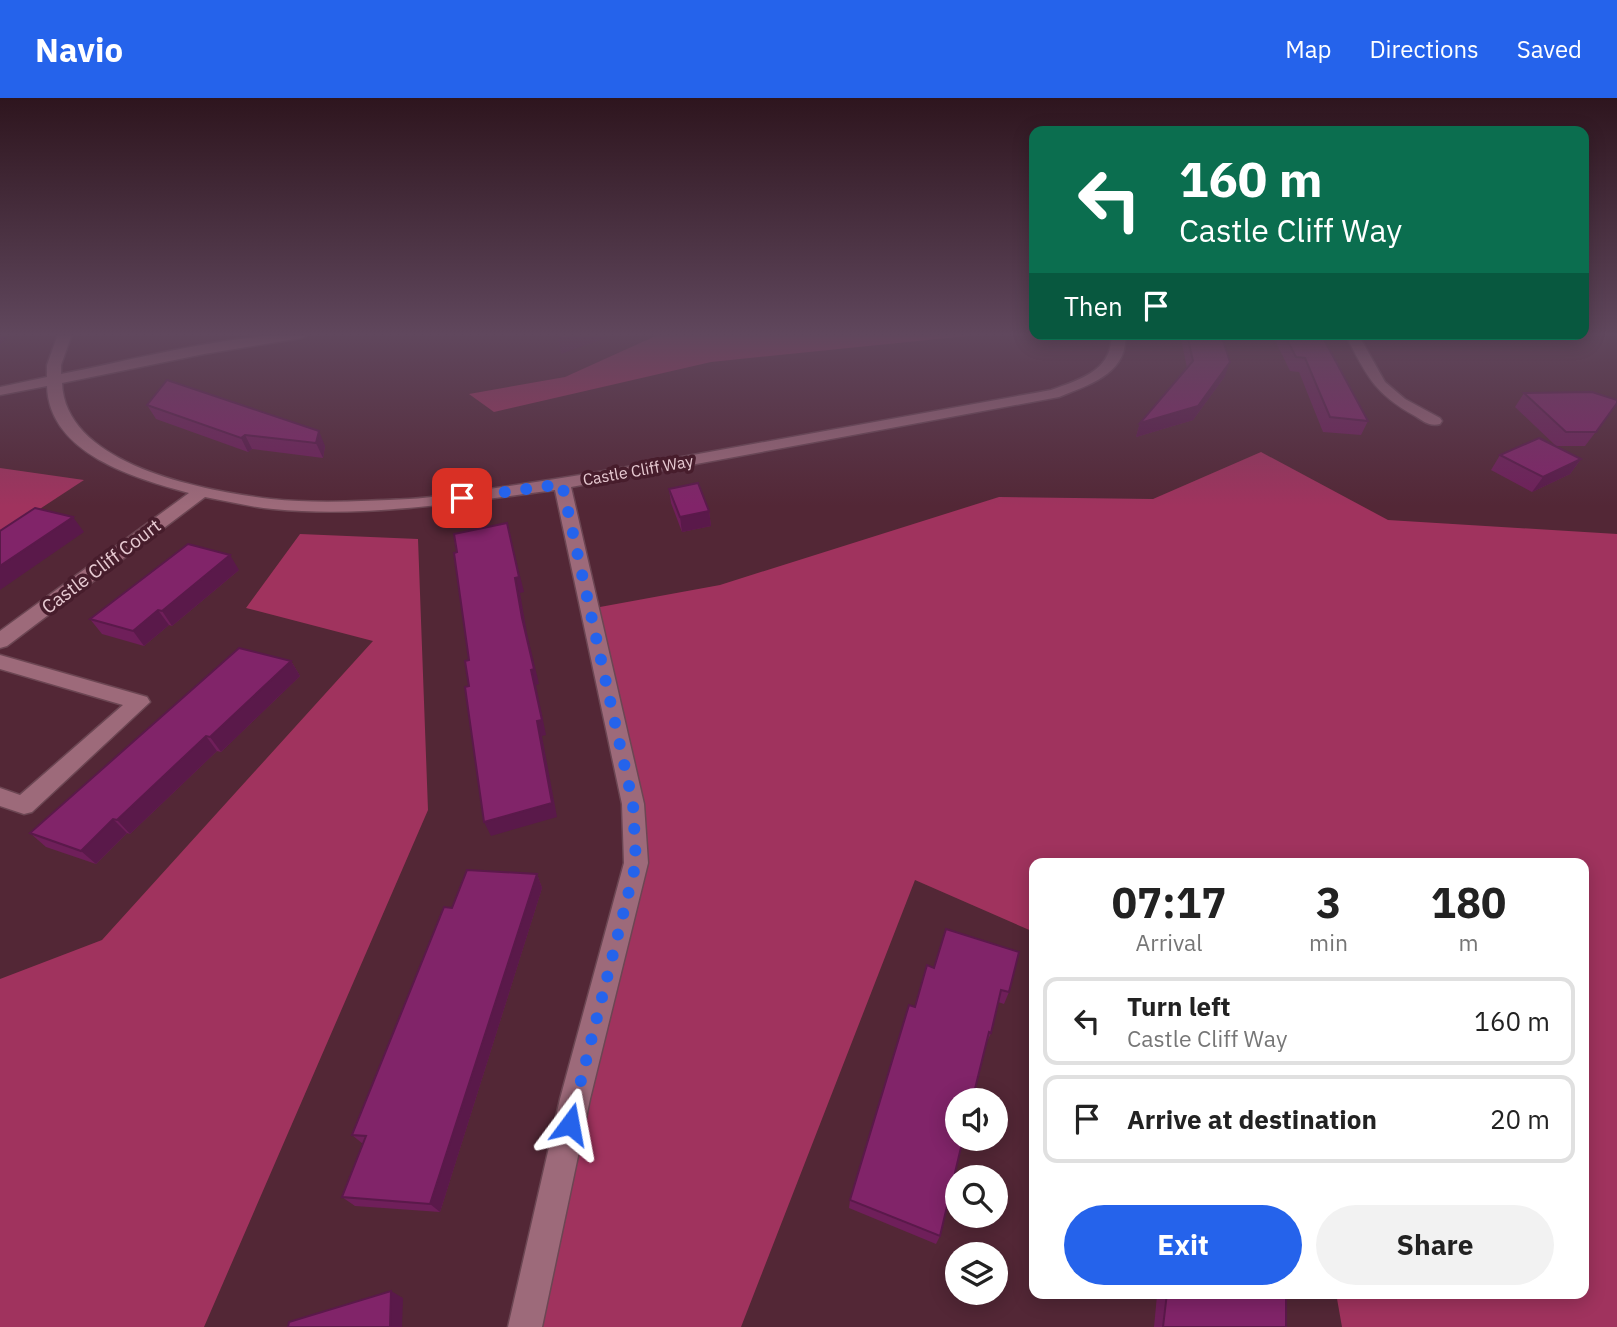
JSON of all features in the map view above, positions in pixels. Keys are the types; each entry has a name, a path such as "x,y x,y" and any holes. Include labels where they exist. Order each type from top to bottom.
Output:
{"street":[{"name":"Castle Cliff Way","path":"55,391 55,402 74,433 106,458 142,475 202,491 272,503 327,506 412,504 562,484 1060,391"},
{"path":"1388,391 1400,402 1435,421"},
{"path":"525,1327 575,1099 636,863 633,804 562,484"},
{"name":"Castle Cliff Court","path":"0,641 202,491"},
{"path":"0,662 140,702 24,805 0,797"}],"shaded area":[{"path":"484,391 584,391 494,412 469,394"},
{"path":"1261,452 1388,520 1617,534 1617,1327 1342,1327 1337,1299 1589,1299 1589,858 1029,858 1029,930 915,880 741,1327 525,1327 636,863 589,609 720,585 999,497 1153,499"},
{"path":"0,468 84,480 0,535"},
{"path":"300,534 418,539 428,810 204,1327 0,1327 0,979 102,940 373,641 246,608"}],"building":[{"path":"158,391 201,391 319,431 316,443 245,435 241,438 147,405"},
{"path":"1167,391 1209,391 1198,406 1140,423"},
{"path":"1319,391 1352,391 1368,421 1330,417"},
{"path":"1592,392 1617,400 1596,432 1566,432 1524,393"},
{"path":"1539,438 1581,459 1543,477 1500,455"},
{"path":"698,483 709,511 680,517 669,489"},
{"path":"35,508 73,517 0,566 0,531"},
{"path":"507,523 519,577 515,578 522,618 534,669 531,670 542,720 537,721 552,803 484,822 465,687 469,686 465,661 469,660 454,553 457,552 454,534"},
{"path":"188,544 230,555 162,611 158,610 133,631 90,619"},
{"path":"239,648 291,661 117,820 113,819 81,851 30,833"},
{"path":"467,870 537,874 430,1204 342,1197 366,1136 352,1135 444,907 452,908"},
{"path":"946,929 1019,952 1009,992 1001,990 975,1088 945,1088 945,1151 960,1151 957,1165 945,1165 945,1215 940,1236 850,1200 909,1005 915,1007 927,965 934,968"},
{"path":"391,1291 390,1327 288,1327 289,1322"},
{"path":"1166,1299 1286,1299 1286,1327 1163,1327"}],"route":[{"path":"462,498 562,484 633,804 636,863 570,1124"}]}
